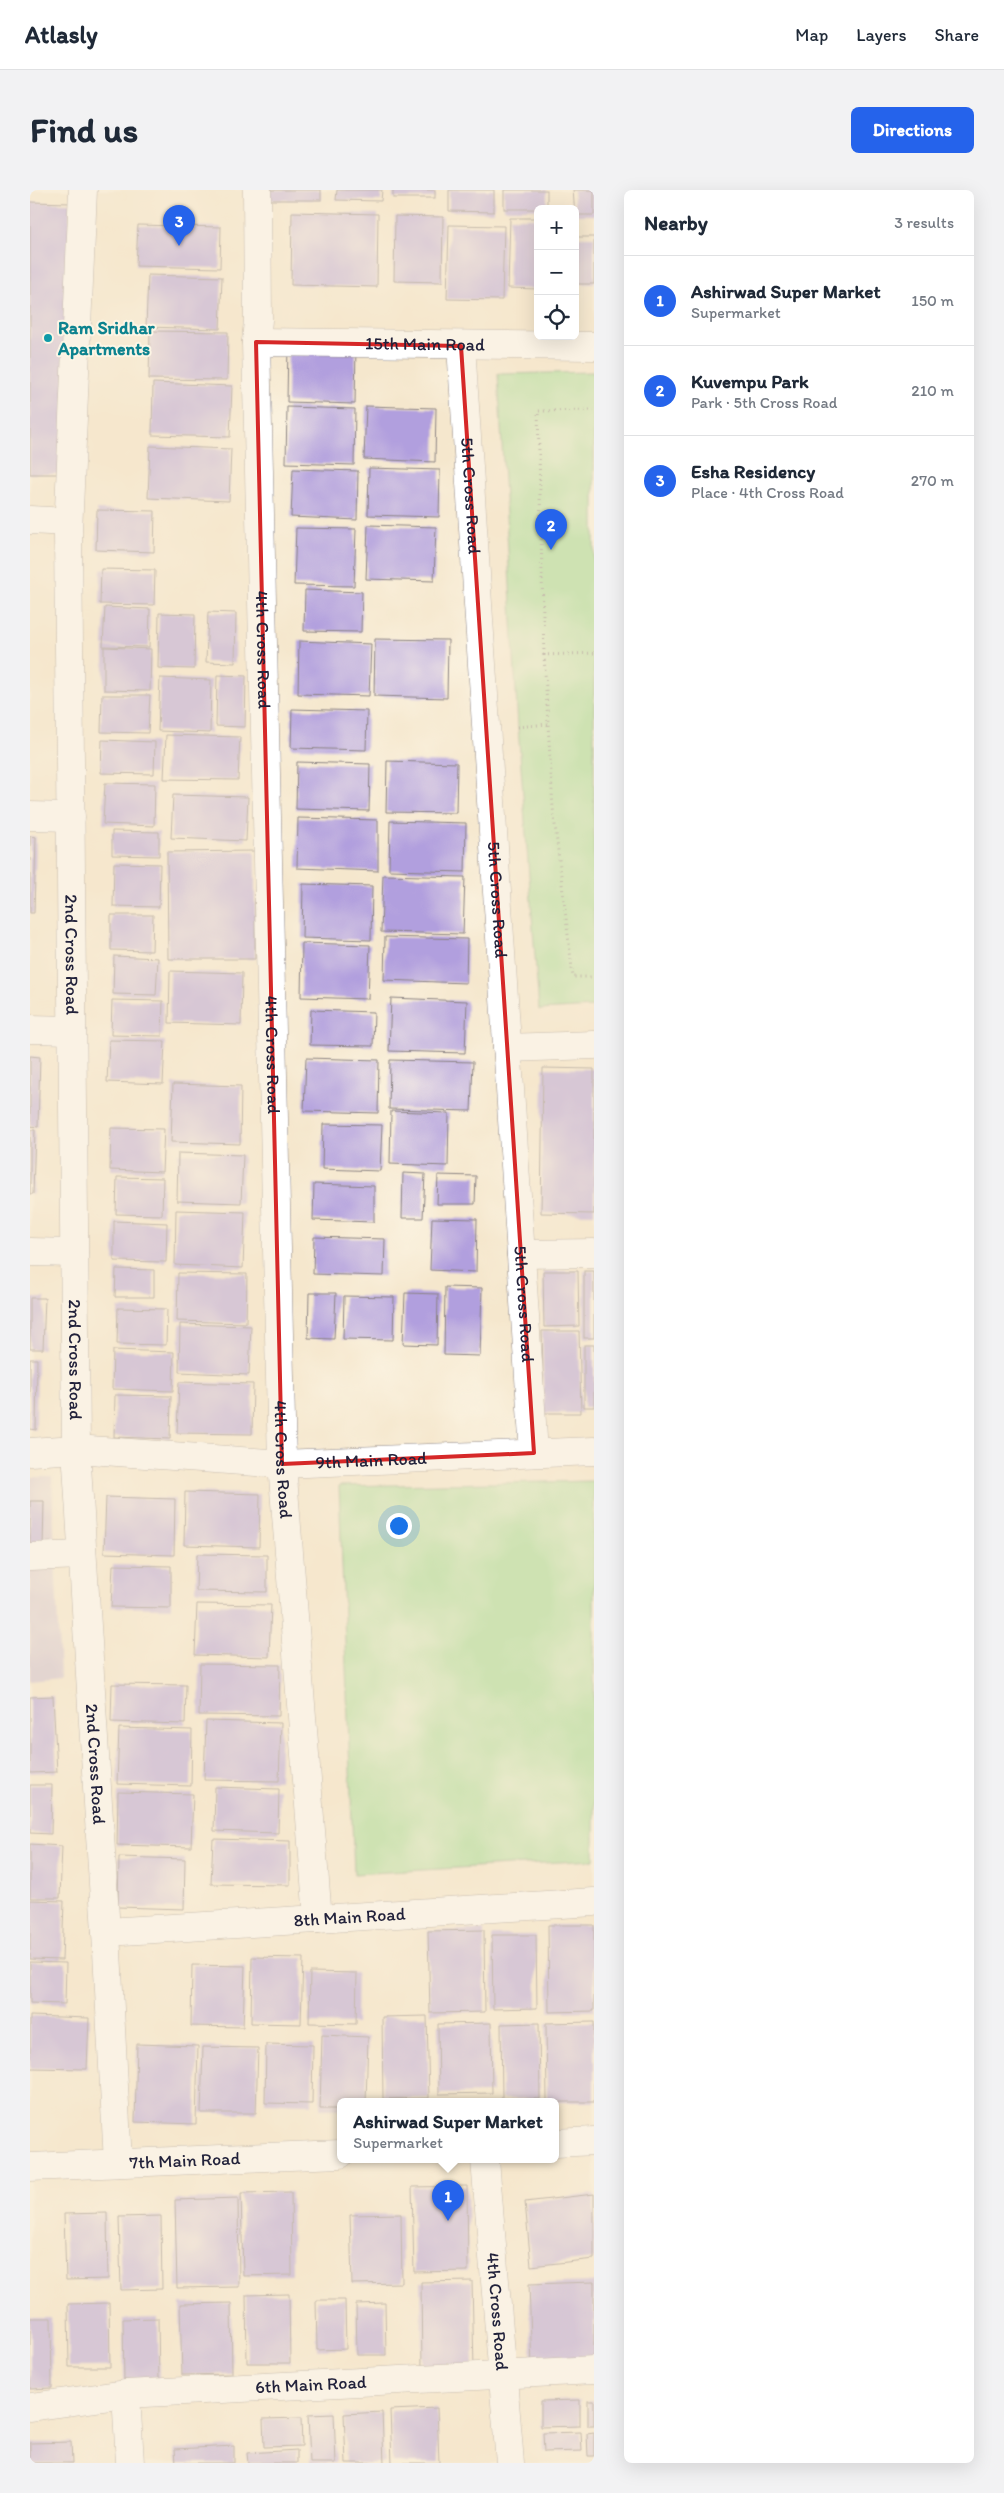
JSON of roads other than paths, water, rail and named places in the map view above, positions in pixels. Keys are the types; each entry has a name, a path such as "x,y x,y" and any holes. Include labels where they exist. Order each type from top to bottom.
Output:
{"street":[{"name":"2nd Cross Road","path":"83,190 68,522 76,1449 106,1932 118,2163"},
{"name":"4th Cross Road","path":"257,190 258,320 256,342 282,1464 318,1919"},
{"name":"15th Main Road","path":"256,342 461,346 594,346"},
{"name":"5th Cross Road","path":"461,346 534,1453"},
{"path":"30,520 68,522"},
{"path":"30,816 71,817"},
{"path":"30,1029 72,1030"},
{"path":"507,1048 594,1045"},
{"path":"30,1252 74,1253"},
{"path":"521,1254 594,1253"},
{"name":"9th Main Road","path":"30,1452 76,1449 282,1464 594,1451"},
{"path":"30,1557 82,1555"},
{"name":"8th Main Road","path":"106,1932 594,1902"},
{"path":"559,2143 594,2141"},
{"name":"7th Main Road","path":"30,2167 337,2154"},
{"name":"4th Cross Road","path":"485,2163 510,2463"},
{"name":"6th Main Road","path":"30,2407 126,2394 594,2370"},
{"path":"126,2394 130,2463"}],"place":[{"name":"Esha Residency","path":"179,246"},
{"name":"Ram Sridhar Apartments","path":"48,338"},
{"name":"Kuvempu Park","path":"551,550"},
{"name":"Ashirwad Super Market","path":"448,2221"}]}
